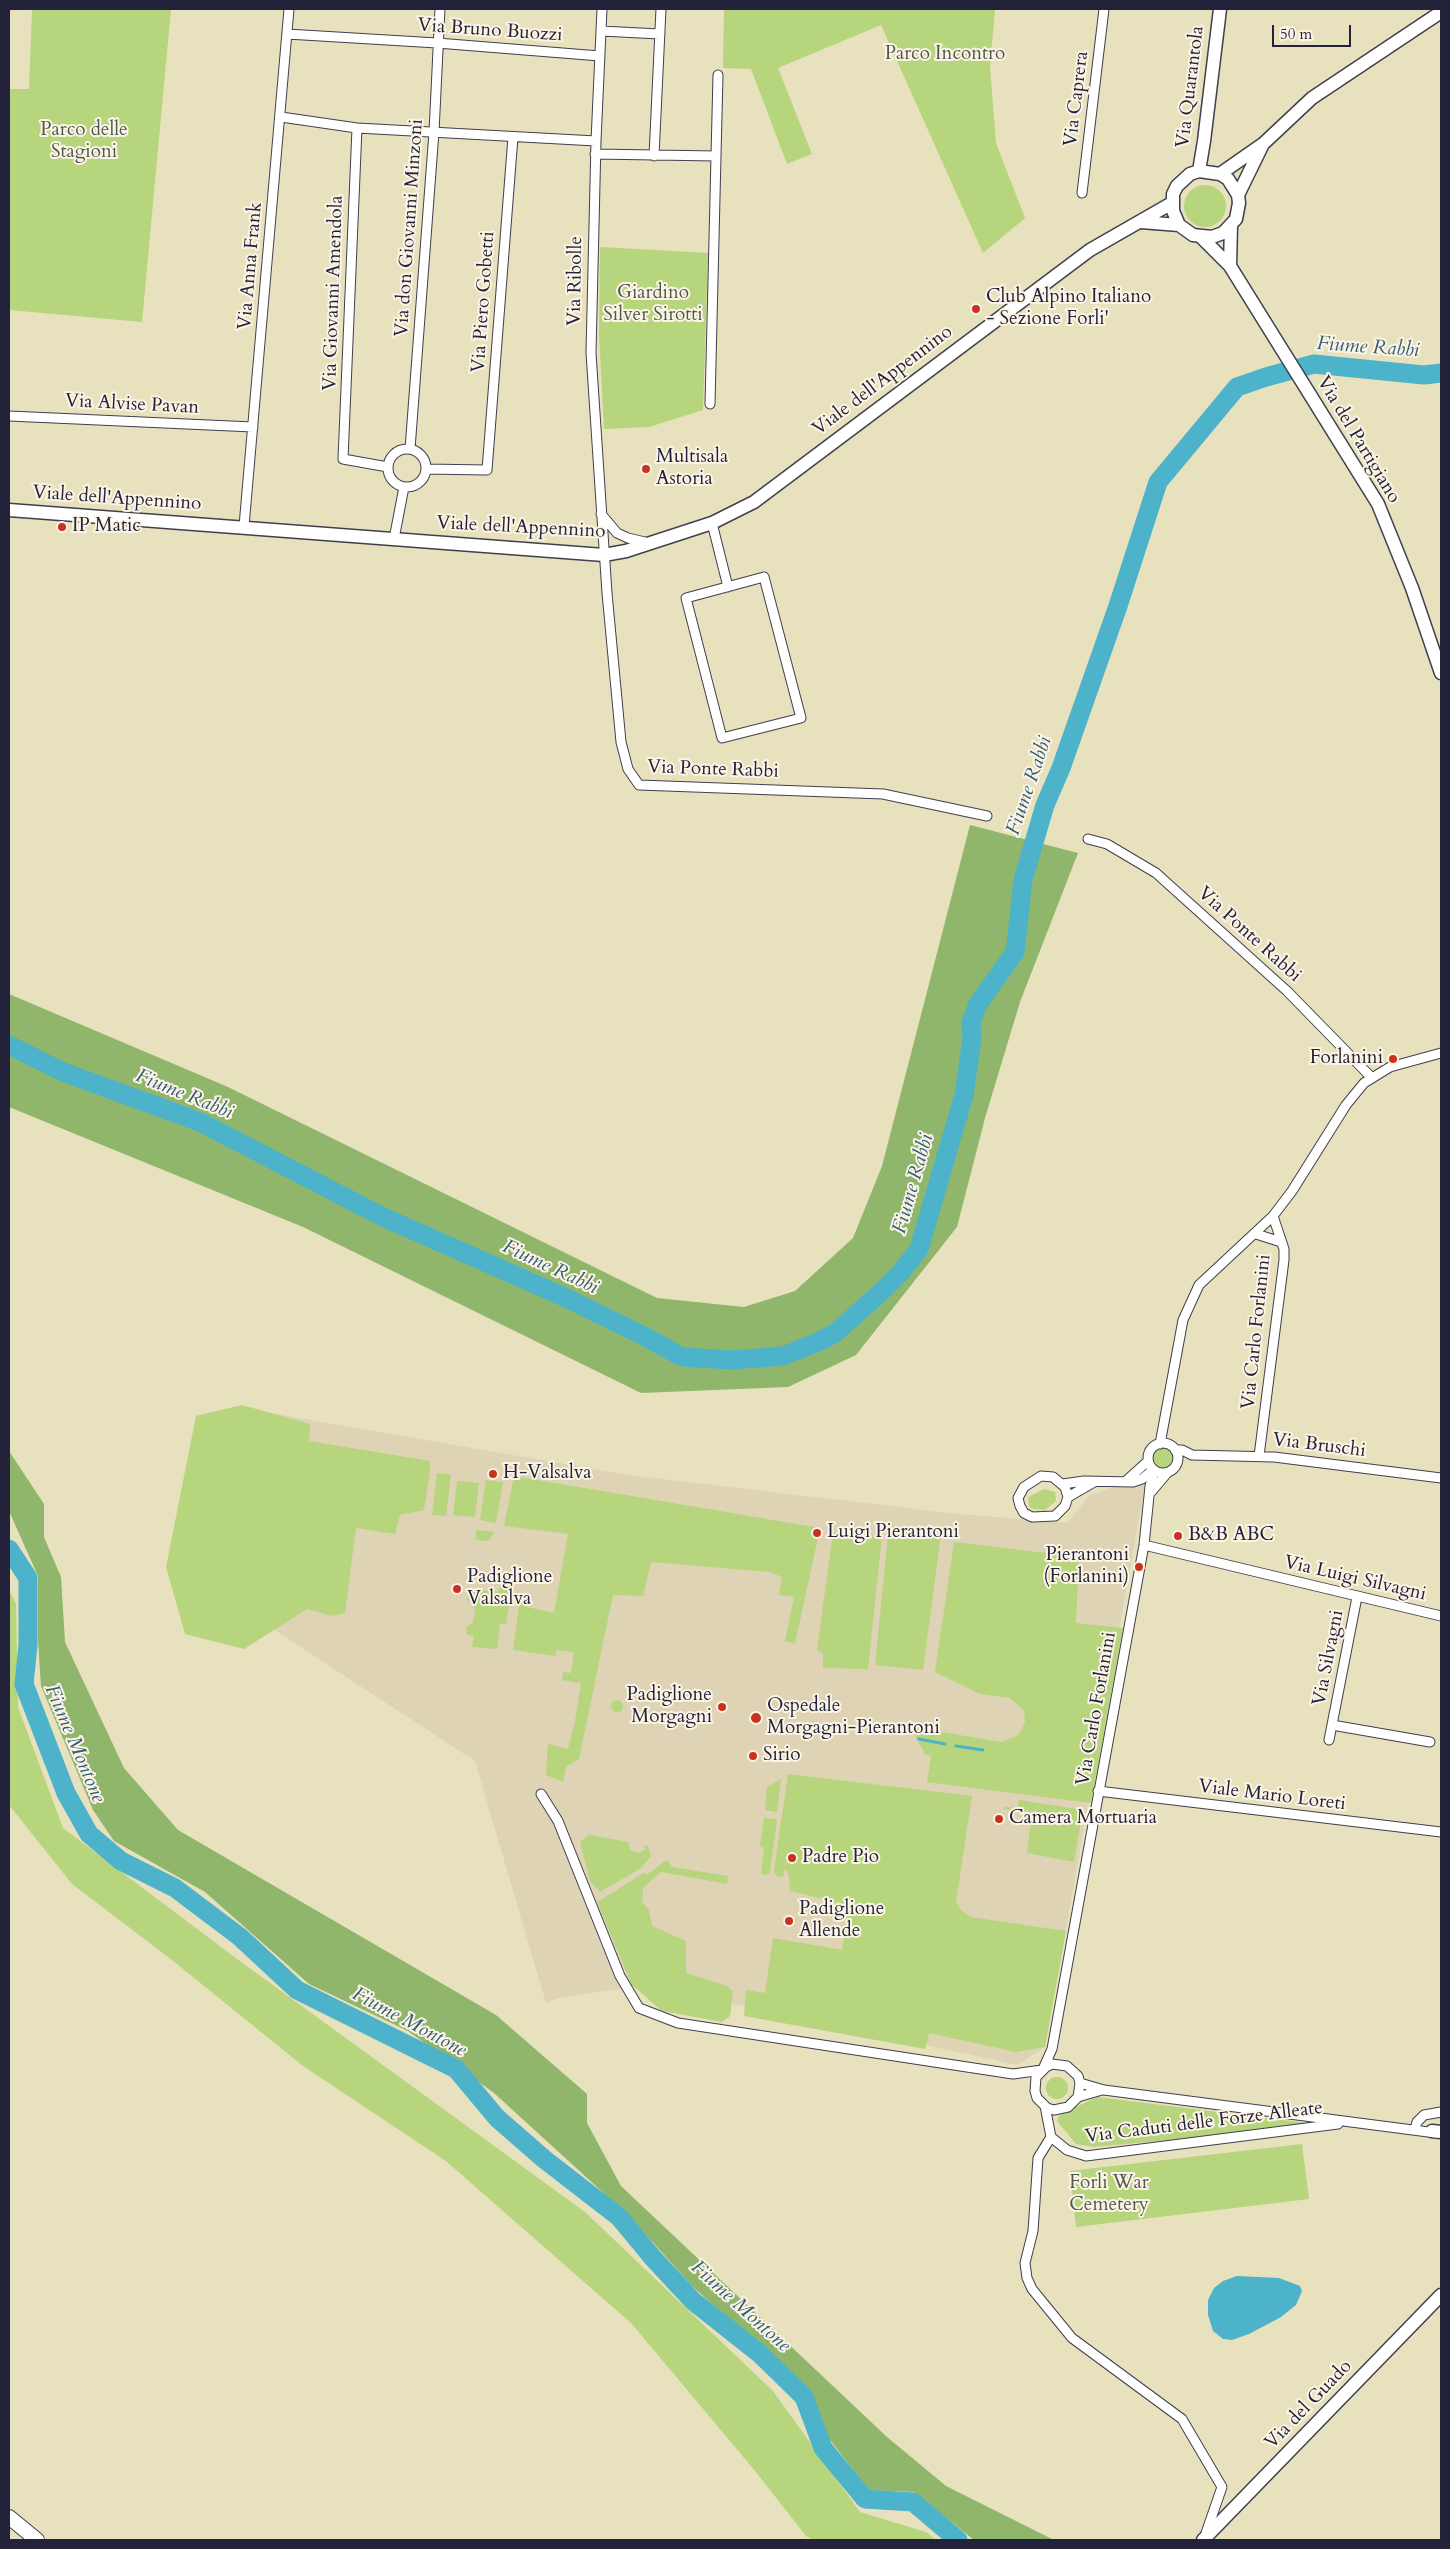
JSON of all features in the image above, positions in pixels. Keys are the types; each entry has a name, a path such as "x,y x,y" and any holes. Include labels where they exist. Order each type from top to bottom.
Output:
{"main road":[{"name":"Via Quarantola","path":"1198,171 1204,141 1220,9"},
{"path":"1220,174 1263,144 1312,98 1441,12"},
{"path":"1230,266 1231,226 1238,211 1238,195 1263,144"},
{"path":"1231,226 1223,233 1201,237 1186,231 1180,225 1173,211 1172,203 1177,186 1190,174 1198,171 1220,174 1228,179 1238,195"},
{"name":"Viale dell'Appennino","path":"9,510 244,526 604,555 652,543 712,523 754,502 1090,250 1172,203"},
{"path":"1141,222 1180,225"},
{"name":"Via del Partigiano","path":"1201,237 1230,266 1378,504 1412,588 1441,673"},
{"name":"Via del Guado","path":"1204,2539 1441,2295"},
{"path":"9,2516 37,2540"}],"street":[{"name":"Via Anna Frank","path":"244,526 289,9"},
{"name":"Via don Giovanni Minzoni","path":"410,449 434,132 440,9"},
{"name":"Via Ribolle","path":"602,9 595,154 591,353 604,555"},
{"path":"654,156 661,9"},
{"name":"Via Caprera","path":"1082,193 1104,9"},
{"path":"601,31 660,34"},
{"name":"Via Bruno Buozzi","path":"287,34 437,43 600,56"},
{"path":"710,404 718,75"},
{"path":"281,117 356,128 596,141"},
{"name":"Via Giovanni Amendola","path":"356,128 343,459 388,467"},
{"name":"Via Piero Gobetti","path":"426,469 487,470 513,137"},
{"path":"595,154 716,156"},
{"name":"Via Alvise Pavan","path":"9,416 253,427"},
{"path":"403,449 410,449 423,458 426,469 424,475 416,484 404,487 391,478 388,467 392,455 403,449"},
{"path":"394,539 404,487"},
{"path":"600,514 617,533 628,538 652,543"},
{"path":"712,523 728,587"},
{"name":"Via Ponte Rabbi","path":"604,555 621,742 628,769 640,786 883,794 987,816"},
{"path":"764,578 801,718 722,738 686,598 728,587 764,578"},
{"name":"Via Ponte Rabbi","path":"1088,839 1108,844 1156,873 1287,991 1372,1077"},
{"name":"Via Carlo Forlanini","path":"1160,1444 1183,1320 1188,1306 1205,1278 1256,1234 1273,1216 1292,1191 1346,1105 1372,1077 1390,1067 1441,1053"},
{"name":"Via Carlo Forlanini","path":"1259,1456 1284,1260 1284,1249 1280,1242 1273,1216"},
{"path":"1256,1234 1280,1242"},
{"path":"1127,1480 1148,1461 1150,1450 1160,1444 1169,1445 1175,1450 1176,1465"},
{"name":"Via Bruschi","path":"1175,1450 1182,1450 1192,1455 1259,1456 1441,1478"},
{"path":"1151,1492 1167,1473 1192,1455"},
{"path":"1148,1461 1154,1470 1167,1473"},
{"path":"1095,1482 1068,1497 1061,1512 1048,1518 1032,1517 1024,1513 1020,1506 1020,1493 1024,1487 1035,1479 1047,1476 1063,1484 1095,1482 1127,1480 1133,1482 1142,1479 1154,1470"},
{"name":"Via Carlo Forlanini","path":"1052,2049 1144,1545 1154,1470"},
{"path":"1063,1484 1068,1497"},
{"name":"Via Luigi Silvagni","path":"1144,1545 1358,1598 1441,1616"},
{"name":"Via Silvagni","path":"1329,1740 1358,1598"},
{"name":"Via Silvagni","path":"1332,1724 1430,1742"},
{"name":"Viale Mario Loreti","path":"1098,1791 1441,1832"},
{"path":"541,1794 558,1822 620,1976 639,2008 678,2023 1003,2073 1021,2074 1043,2069 1054,2064 1067,2066 1073,2070 1080,2083 1078,2097"},
{"path":"1052,2049 1054,2064"},
{"path":"1052,2049 1035,2081 1037,2098 1045,2106 1054,2110 1068,2107 1078,2097 1104,2090"},
{"path":"1021,2074 1035,2081"},
{"path":"1080,2083 1104,2090 1348,2122 1415,2128 1438,2133"},
{"path":"1045,2106 1051,2137 1038,2158 1033,2231 1025,2263 1027,2278 1032,2289 1072,2338 1182,2418 1222,2487 1204,2539"},
{"path":"1048,2126 1054,2110"},
{"path":"1415,2128 1417,2122 1424,2115 1441,2112"},
{"name":"Via Caduti delle Forze Alleate","path":"1051,2137 1067,2150 1086,2156 1348,2122"}],"shaded area":[{"name":"Ospedale Morgagni-Pierantoni","path":"258,1411 628,1475 950,1513 1067,1523 1089,1496 1147,1473 1045,2047 1018,2065 644,1985 559,1998 546,2003 475,1761 250,1614"}],"green space":[{"name":"Parco delle Stagioni","path":"32,9 171,9 142,322 9,310 9,89 29,89"},
{"name":"Parco Incontro","path":"724,9 995,9 990,68 996,143 1025,218 983,253 881,25 778,68 812,154 787,164 751,69 723,68"},
{"path":"1209,185 1217,188 1223,194 1226,206 1223,218 1217,224 1201,227 1193,224 1187,218 1184,202 1187,194 1193,188"},
{"name":"Giardino Silver Sirotti","path":"600,247 708,253 703,410 649,427 604,429 599,334"},
{"path":"970,825 1078,853 1020,1002 985,1118 957,1227 856,1355 788,1387 641,1393 303,1227 9,1107 9,994 228,1087 657,1298 744,1307 795,1291 853,1238 882,1166"},
{"path":"242,1405 310,1424 309,1441 430,1461 424,1510 400,1515 395,1534 356,1528 345,1613 332,1616 307,1609 244,1649 185,1634 166,1567 196,1416"},
{"path":"1163,1448 1170,1451 1173,1458 1170,1465 1163,1468 1156,1465 1153,1458 1156,1451"},
{"path":"9,1451 44,1504 44,1537 61,1577 65,1642 124,1768 178,1830 496,2015 587,2094 587,2123 621,2186 887,2437 946,2486 1054,2540 974,2540 914,2492 869,2490 830,2440 808,2390 692,2286 631,2218 494,2093 408,2031 309,1984 205,1892 114,1841 93,1810 41,1686 38,1641 38,1576 9,1511"},
{"path":"437,1473 451,1475 446,1516 432,1515"},
{"path":"514,1476 820,1528 795,1644 785,1641 794,1597 779,1595 782,1577 770,1572 651,1562 643,1596 613,1595 579,1759 566,1767 563,1782 546,1775 548,1744 568,1749 575,1721 581,1683 562,1680 563,1672 571,1673 574,1652 556,1650 556,1656 513,1650 520,1598 529,1599 527,1607 554,1613 568,1534 504,1526"},
{"path":"486,1480 503,1482 496,1523 480,1520"},
{"path":"457,1481 479,1483 475,1517 453,1515"},
{"path":"1044,1489 1055,1492 1056,1501 1045,1510 1033,1509 1029,1506 1028,1497"},
{"path":"889,1525 941,1534 923,1670 875,1665"},
{"path":"476,1530 494,1532 489,1540 483,1541 476,1539"},
{"path":"833,1532 882,1536 868,1669 823,1668 823,1653 817,1650"},
{"path":"954,1542 1079,1557 1076,1623 1123,1628 1091,1803 927,1782 931,1756 925,1754 916,1738 917,1728 1002,1742 1019,1735 1025,1722 1024,1711 1010,1698 980,1694 935,1672"},
{"path":"500,1586 508,1588 506,1599 510,1599 506,1624 500,1624 497,1649 472,1647 474,1636 466,1634 467,1626 473,1623 475,1609 472,1602 467,1600 469,1592 472,1588 498,1592"},
{"path":"9,1590 16,1604 18,1707 63,1828 237,1959 585,2212 773,2391 860,2512 926,2532 936,2540 813,2540 806,2536 756,2472 631,2323 446,2161 303,2066 172,1960 72,1884 9,1805"},
{"path":"617,1700 623,1706 617,1712 611,1706"},
{"path":"788,1774 972,1796 956,1902 961,1910 970,1917 1066,1931 1045,2047 1016,2052 929,2033 925,2049 744,2016 746,1990 765,1993 773,1938 842,1950 849,1905 790,1891 789,1875 785,1868 783,1877 776,1876 774,1871"},
{"path":"781,1779 777,1812 765,1810 767,1787"},
{"path":"1019,1800 1083,1810 1074,1862 1027,1853 1032,1812 1003,1809 1004,1807 1018,1808"},
{"path":"764,1818 777,1819 770,1872 766,1875 761,1874 764,1848 760,1846"},
{"path":"589,1835 628,1842 630,1850 639,1853 646,1849 644,1845 647,1845 651,1856 641,1868 600,1892 590,1881 580,1842"},
{"path":"665,1861 668,1861 672,1867 728,1876 727,1884 661,1872 643,1888 642,1902 649,1910 652,1926 686,1941 686,1973 727,1986 733,1992 730,2016 722,2022 662,2011 632,1985 597,1902 644,1873 647,1875"},
{"path":"1057,2077 1065,2080 1068,2088 1065,2096 1057,2099 1049,2096 1046,2088 1049,2080"},
{"path":"1097,2097 1307,2123 1253,2132 1094,2147 1076,2144 1057,2121 1059,2115"},
{"name":"Forli War Cemetery","path":"1302,2144 1309,2199 1076,2227 1070,2171"}],"water":[{"path":"1237,2276 1279,2278 1300,2286 1302,2291 1296,2305 1281,2317 1249,2334 1232,2340 1223,2339 1213,2331 1208,2315 1208,2300 1214,2288 1223,2281"}],"waterway":[{"name":"Fiume Rabbi","path":"9,1045 63,1072 200,1122 383,1217 564,1297 682,1357 733,1360 783,1356 818,1342 835,1333 879,1294 901,1272 919,1249 964,1095 972,1038 971,1023 978,1004 1015,952 1023,880 1045,805 1061,768 1118,606 1158,482 1237,387 1314,364 1424,375 1441,373"},
{"name":"Fiume Montone","path":"9,1549 28,1578 28,1645 24,1684 66,1793 89,1834 121,1861 175,1888 240,1937 297,1990 456,2069 497,2118 544,2159 619,2217 653,2258 693,2301 760,2354 804,2397 823,2448 865,2499 913,2502 958,2540"},
{"path":"919,1739 945,1744"},
{"path":"956,1746 983,1750"}],"place":[{"name":"Club Alpino Italiano - Sezione Forli'","path":"976,309"},
{"name":"Multisala Astoria","path":"646,469"},
{"name":"IP Matic","path":"62,527"},
{"name":"Forlanini","path":"1393,1059"},
{"name":"H-Valsalva","path":"493,1474"},
{"name":"Luigi Pierantoni","path":"817,1533"},
{"name":"B&B ABC","path":"1178,1536"},
{"name":"Pierantoni (Forlanini)","path":"1139,1567"},
{"name":"Padiglione Valsalva","path":"457,1589"},
{"name":"Padiglione Morgagni","path":"722,1707"},
{"name":"Ospedale Morgagni-Pierantoni","path":"756,1718"},
{"name":"Sirio","path":"753,1756"},
{"name":"Camera Mortuaria","path":"999,1819"},
{"name":"Padre Pio","path":"792,1858"},
{"name":"Padiglione Allende","path":"789,1921"}]}
